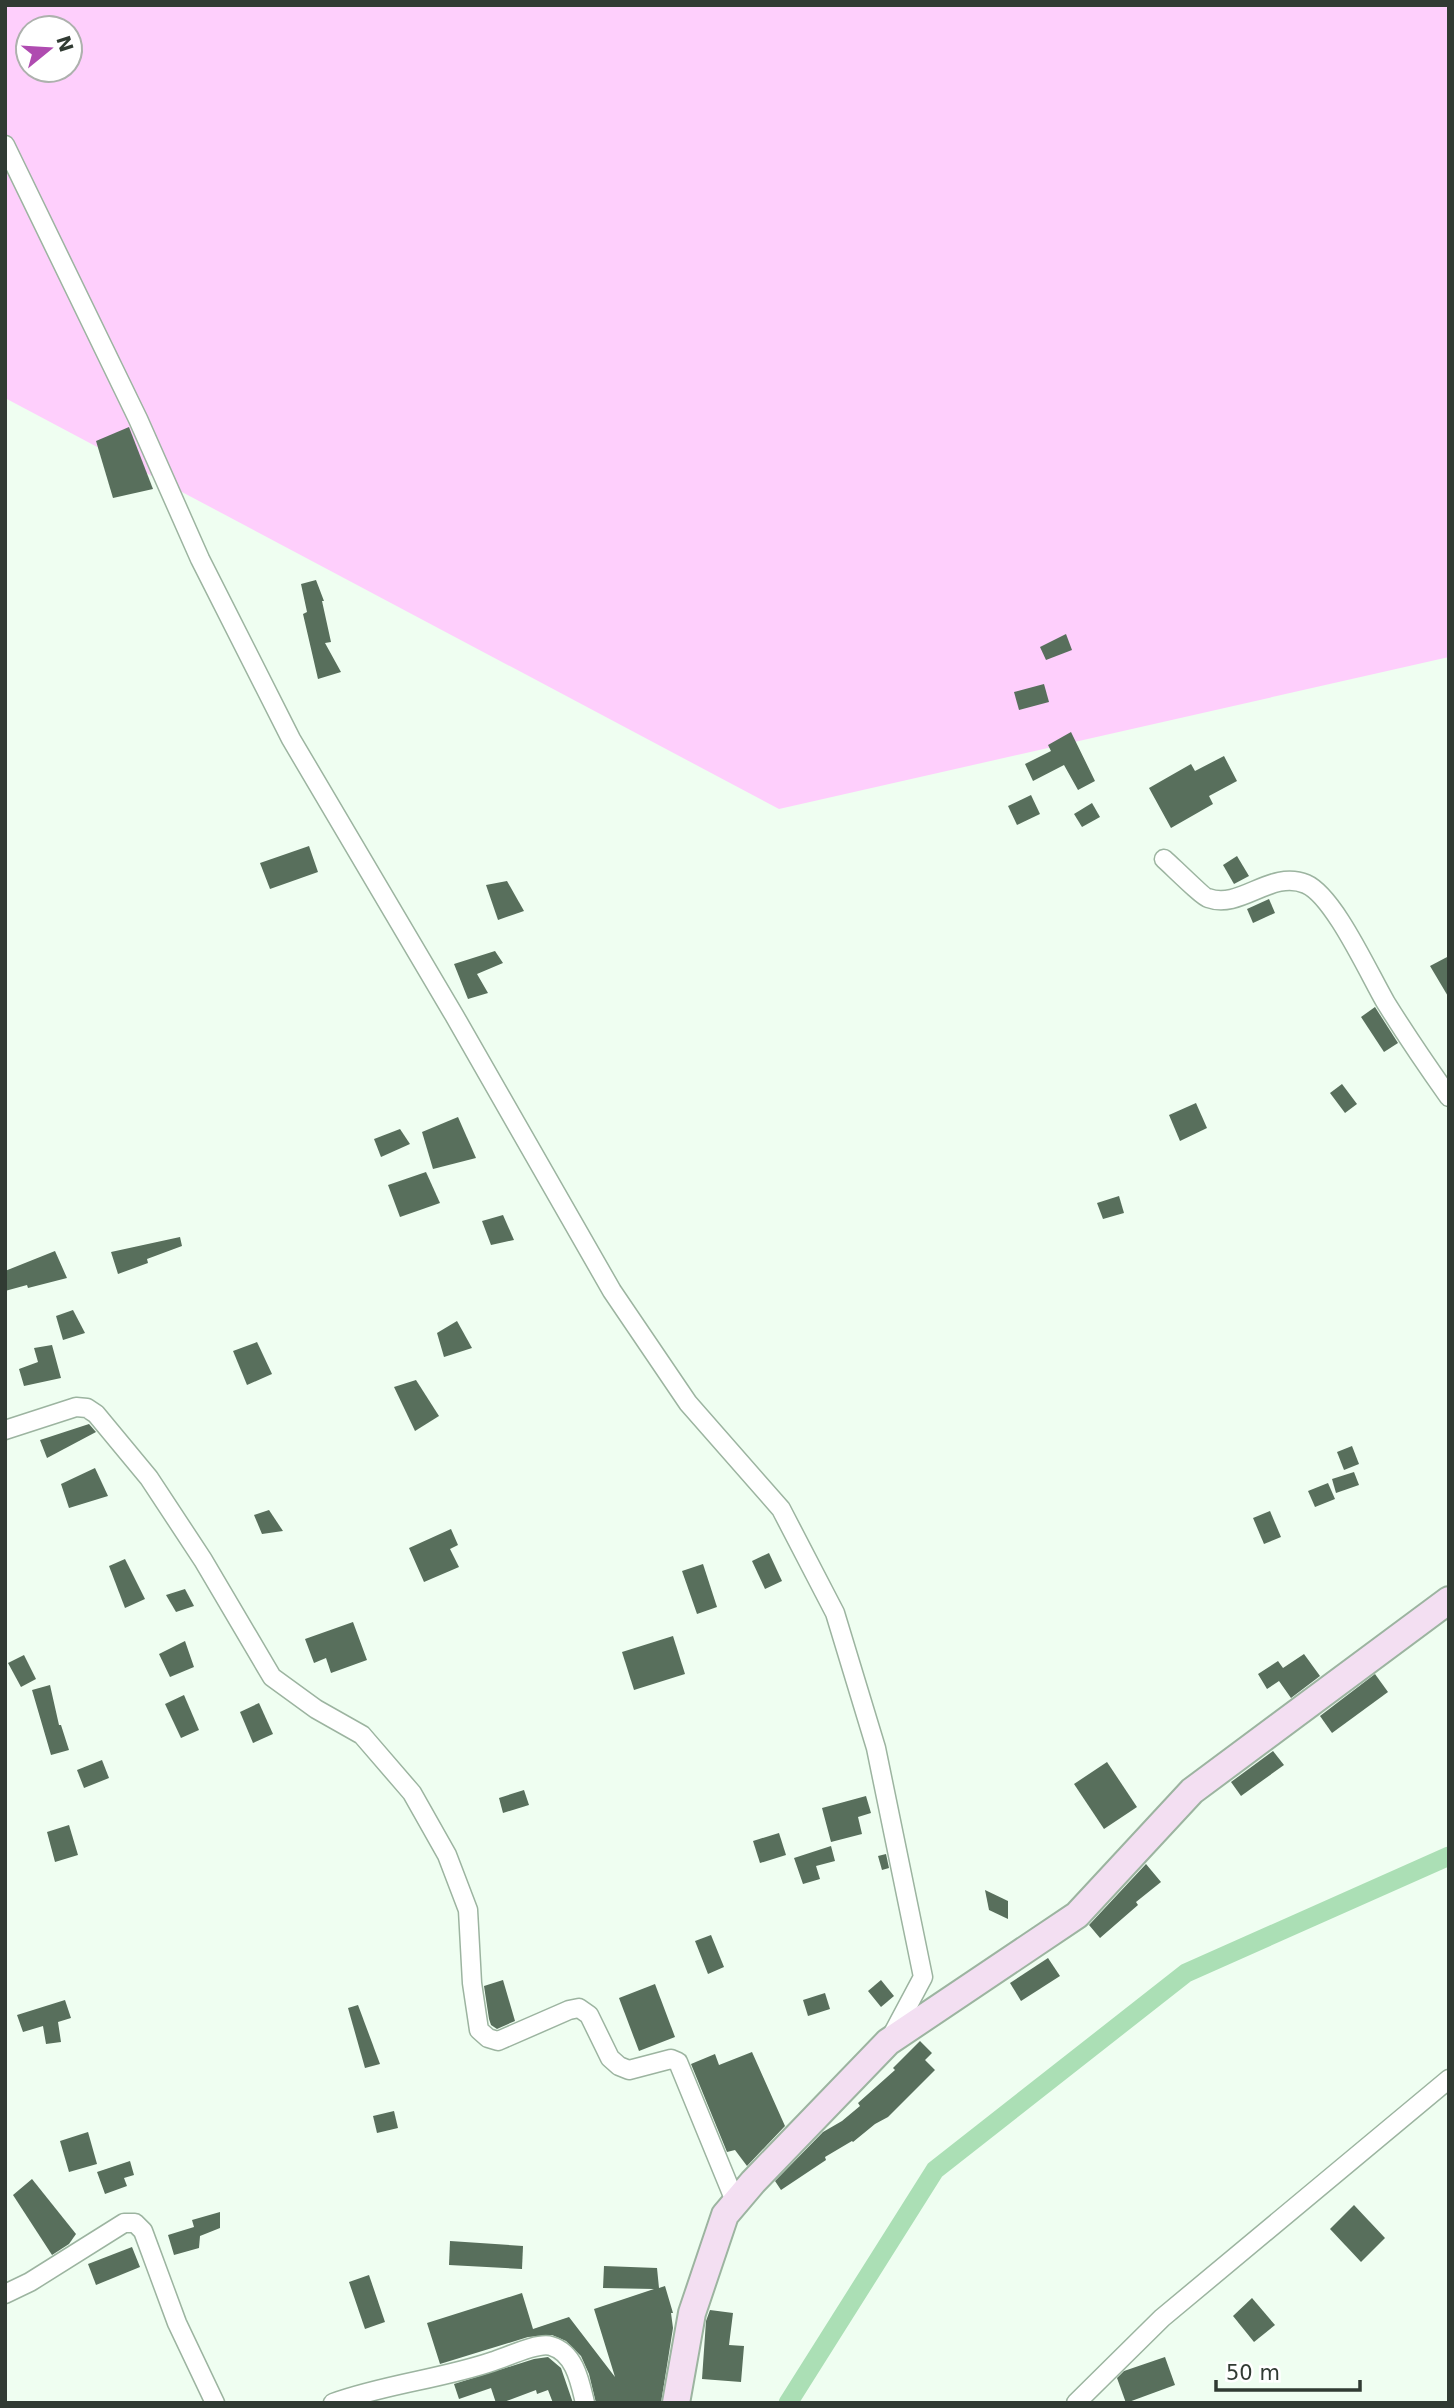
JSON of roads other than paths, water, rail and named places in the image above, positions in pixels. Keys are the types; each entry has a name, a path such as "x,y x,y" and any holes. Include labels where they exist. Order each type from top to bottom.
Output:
{"street":[{"path":"5,145 138,419 200,559 291,739 612,1290 688,1403 781,1509 835,1612 876,1748 923,1977 888,2042"},
{"path":"1164,859 1205,898 1225,901 1282,880 1303,883 1319,892 1352,942 1385,1002 1449,1097"},
{"path":"5,1430 76,1407 87,1408 96,1414 149,1478 203,1560 272,1677 316,1709 362,1735 412,1793 447,1855 468,1909 472,1983 479,2029 488,2038 498,2041 579,2008 589,2015 610,2058 619,2066 629,2070 671,2059 678,2062 735,2201"},
{"path":"676,2403 692,2313 725,2215 735,2201 888,2042 1077,1915 1192,1791 1449,1600"},
{"path":"1076,2403 1162,2318 1449,2079"},
{"path":"5,2294 30,2282 124,2223 135,2223 144,2231 177,2323 215,2403"},
{"path":"333,2403 484,2365 540,2346 550,2346 565,2354 577,2371 585,2403"}],"waterway":[{"path":"788,2403 935,2170 1186,1973 1449,1856"}]}
